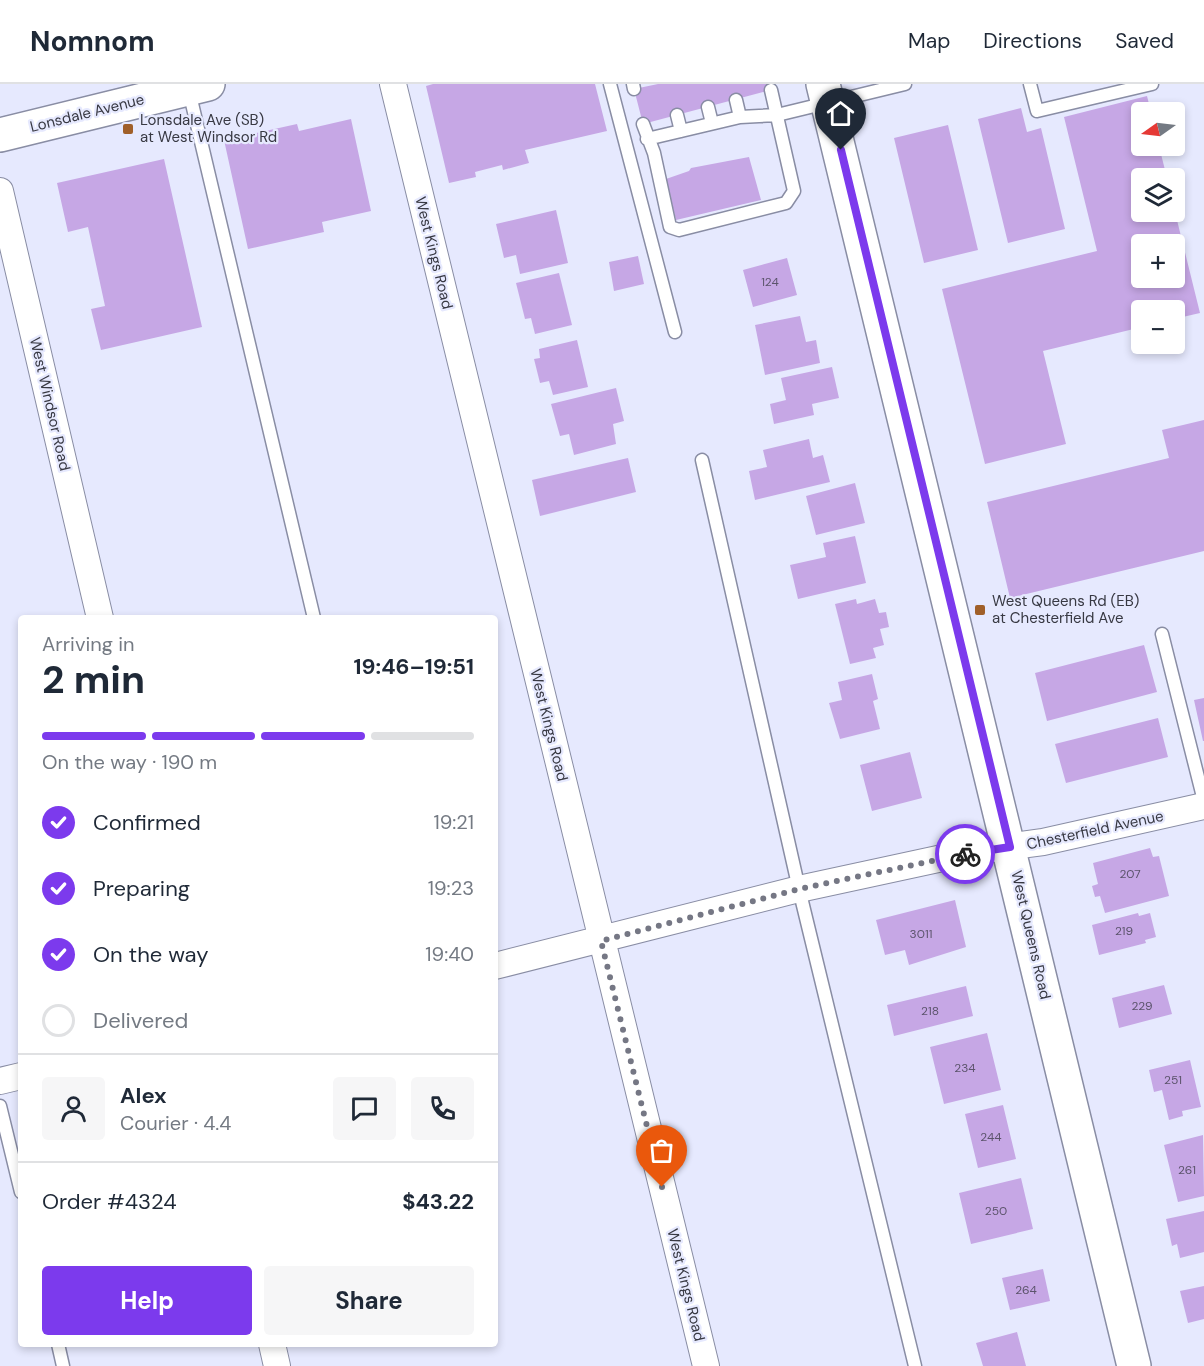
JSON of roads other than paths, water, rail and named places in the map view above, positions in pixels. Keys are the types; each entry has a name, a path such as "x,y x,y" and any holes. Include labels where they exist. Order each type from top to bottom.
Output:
{"main road":[{"name":"Lonsdale Avenue","path":"0,135 195,86"},
{"name":"West Queens Road","path":"826,94 1134,1366"}],"street":[{"name":"West Kings Road","path":"393,84 706,1366"},
{"name":"West Windsor Road","path":"0,190 99,615"},
{"name":"Chesterfield Avenue","path":"498,965 799,889 975,851 1010,847 1204,806"},
{"path":"0,1081 18,1077"},
{"path":"273,1347 277,1366"}],"lane":[{"path":"610,84 675,332"},
{"path":"647,139 740,117 777,115 826,94 905,84"},
{"path":"1030,84 1037,111 1152,84"},
{"path":"195,86 313,615"},
{"path":"643,124 654,153 670,227 679,230 786,203 794,191 771,90"},
{"path":"736,100 740,117"},
{"path":"708,107 712,123"},
{"path":"677,115 681,130"},
{"path":"702,460 799,889 915,1366"},
{"path":"1162,634 1204,801"},
{"path":"0,1106 18,1180"},
{"path":"59,1347 63,1366"}],"place":[{"name":"Lonsdale Ave (SB) at West Windsor Rd","path":"128,129"},
{"name":"West Queens Rd (EB) at Chesterfield Ave","path":"980,610"}]}
